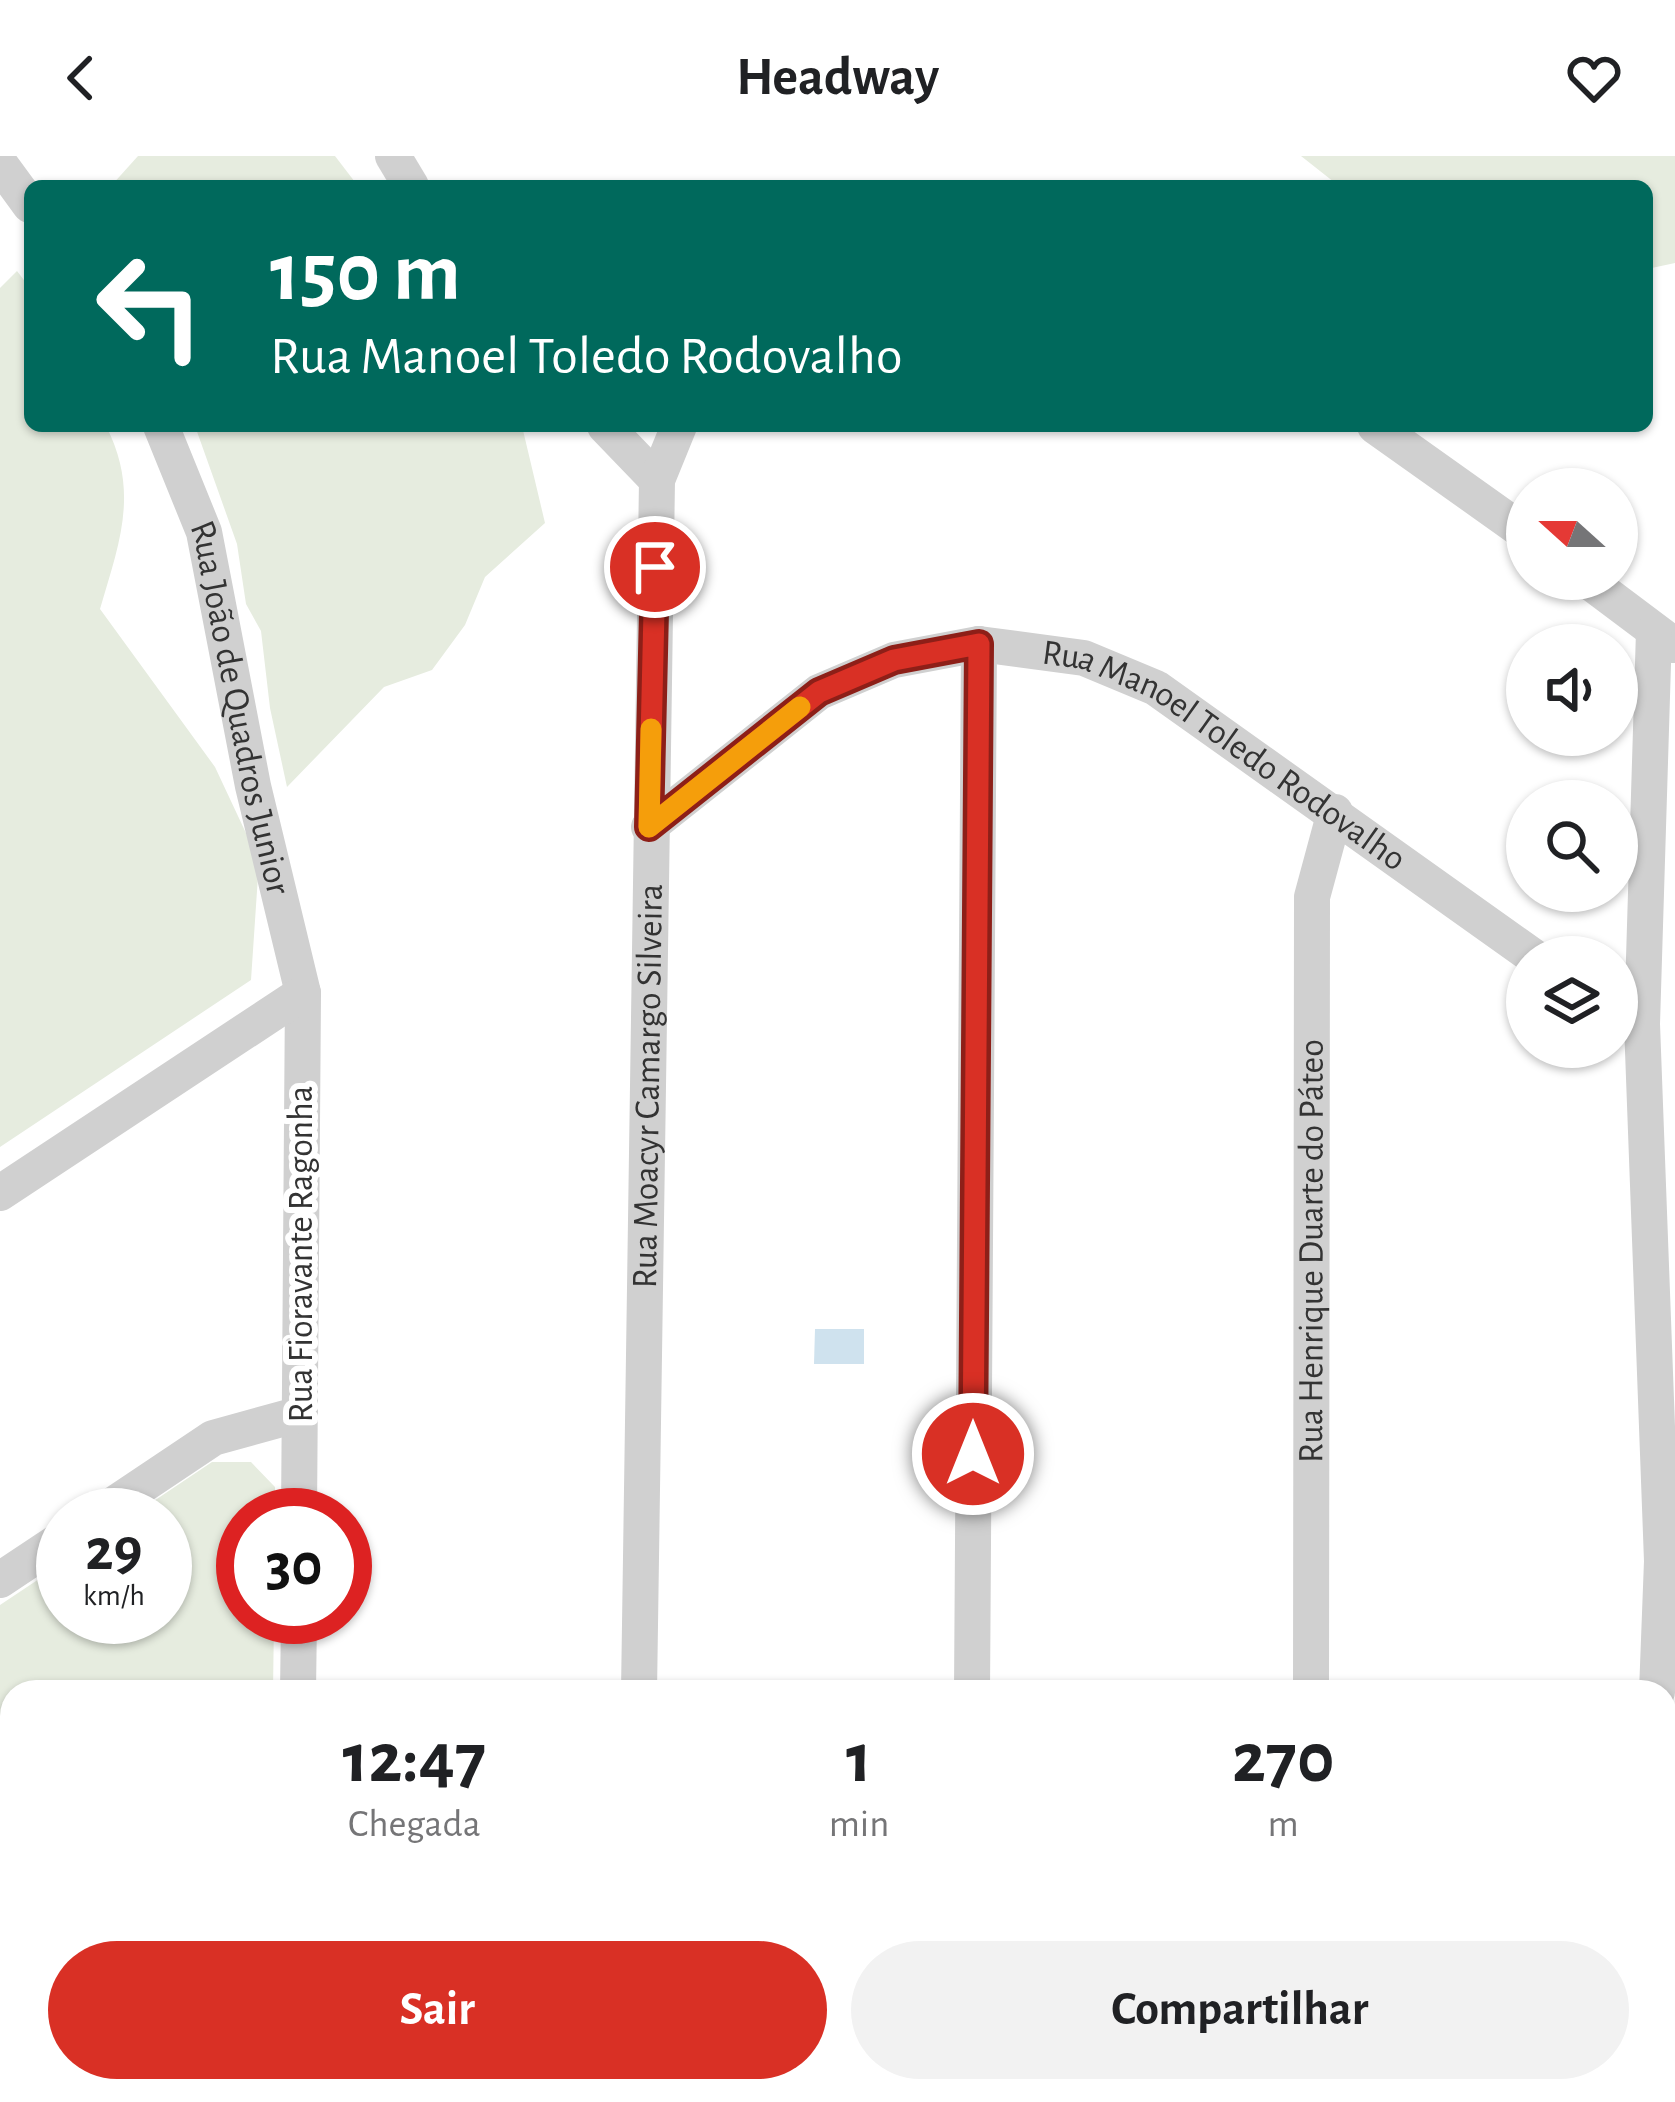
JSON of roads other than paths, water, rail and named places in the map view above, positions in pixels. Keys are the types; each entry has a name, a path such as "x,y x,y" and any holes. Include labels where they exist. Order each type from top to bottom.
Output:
{"street":[{"path":"0,164 24,198"},
{"name":"Rua João de Quadros Junior","path":"163,432 204,532 254,786 303,993"},
{"path":"611,432 657,480 677,432"},
{"path":"1383,432 1506,519"},
{"name":"Rua Moacyr Camargo Silveira","path":"639,1680 657,480"},
{"path":"1614,600 1664,638 1637,936"},
{"path":"972,1680 979,644"},
{"name":"Rua Manoel Toledo Rodovalho","path":"649,827 819,692 894,660 979,644 1084,658 1156,688 1506,937"},
{"name":"Rua Henrique Duarte do Páteo","path":"1311,1680 1312,897 1335,812"},
{"path":"0,1193 303,993"},
{"name":"Rua Fioravante Ragonha","path":"299,1488 303,993"},
{"path":"1634,1068 1668,1561 1658,1680"},
{"path":"138,1488 212,1438 300,1414"},
{"path":"0,1580 36,1556"},
{"path":"298,1644 298,1680"}],"water":[{"path":"815,1329 864,1329 864,1364 814,1364"}]}
